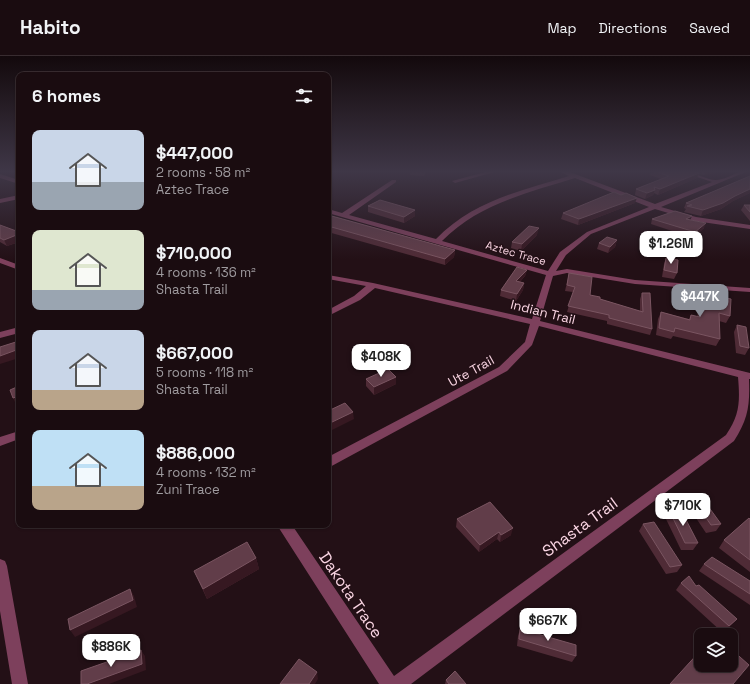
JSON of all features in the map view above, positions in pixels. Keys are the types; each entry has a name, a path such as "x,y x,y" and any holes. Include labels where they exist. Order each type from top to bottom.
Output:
{"street":[{"path":"344,215 366,200"},
{"path":"438,241 453,225 483,208 503,200"},
{"path":"639,200 695,219 750,227"},
{"name":"Ute Trail","path":"331,461 503,369 529,343 550,274 563,254 589,233 672,200"},
{"name":"Aztec Trace","path":"331,212 550,274 567,271 635,282 750,290"},
{"path":"0,260 16,267"},
{"name":"Indian Trail","path":"331,278 373,285 536,323 746,376"},
{"path":"331,312 357,298 373,285"},
{"path":"0,335 16,331"},
{"name":"Shasta Trail","path":"398,684 730,438 740,423 744,409 746,376"},
{"path":"0,442 16,436"},
{"name":"Dakota Trace","path":"286,528 389,684"},
{"path":"0,566 20,684"}],"building":[{"path":"381,200 415,210 404,217 368,206"},
{"path":"594,200 631,200 579,219 563,213"},
{"path":"692,200 728,200 703,210 687,206 692,205 686,203"},
{"path":"744,205 750,205 750,212"},
{"path":"675,211 692,216 686,219 706,223 695,232 652,219"},
{"path":"331,216 455,250 445,259 331,227"},
{"path":"0,225 16,231 16,235 4,240 0,238"},
{"path":"529,226 539,228 522,244 512,242"},
{"path":"607,237 617,240 610,247 599,243"},
{"path":"666,258 678,260 677,273 664,270"},
{"path":"517,267 527,270 516,281 524,283 517,294 501,290"},
{"path":"569,273 592,277 590,295 643,312 642,293 650,293 652,329 609,318 609,315 568,306 575,287 567,285"},
{"path":"703,293 731,299 730,316 719,313 720,339 675,328 674,332 659,328 661,312 690,320 691,315 700,317"},
{"path":"737,325 746,327 749,348 740,346"},
{"path":"16,342 16,350 0,356 0,347"},
{"path":"388,369 396,377 374,387 366,379"},
{"path":"16,387 16,397 13,398 10,390"},
{"path":"345,403 353,412 331,423 331,410"},
{"path":"700,495 721,524 711,525 691,496"},
{"path":"490,502 513,528 501,535 499,532 480,545 457,519"},
{"path":"669,510 681,510 698,543 685,543"},
{"path":"749,518 750,519 750,560 724,540"},
{"path":"654,522 682,565 670,567 643,524"},
{"path":"247,542 256,558 203,589 194,571"},
{"path":"712,557 750,581 750,594 704,564"},
{"path":"689,576 696,586 699,585 737,619 729,626 681,583"},
{"path":"130,589 133,600 70,630 68,619"},
{"path":"520,629 576,645 576,656 519,639"},
{"path":"141,650 142,664 87,684 81,684 81,671"},
{"path":"738,655 749,665 733,684 670,684 694,658 694,672 738,672"},
{"path":"299,659 317,672 309,684 280,684"},
{"path":"455,671 466,684 449,684 446,680"}]}
